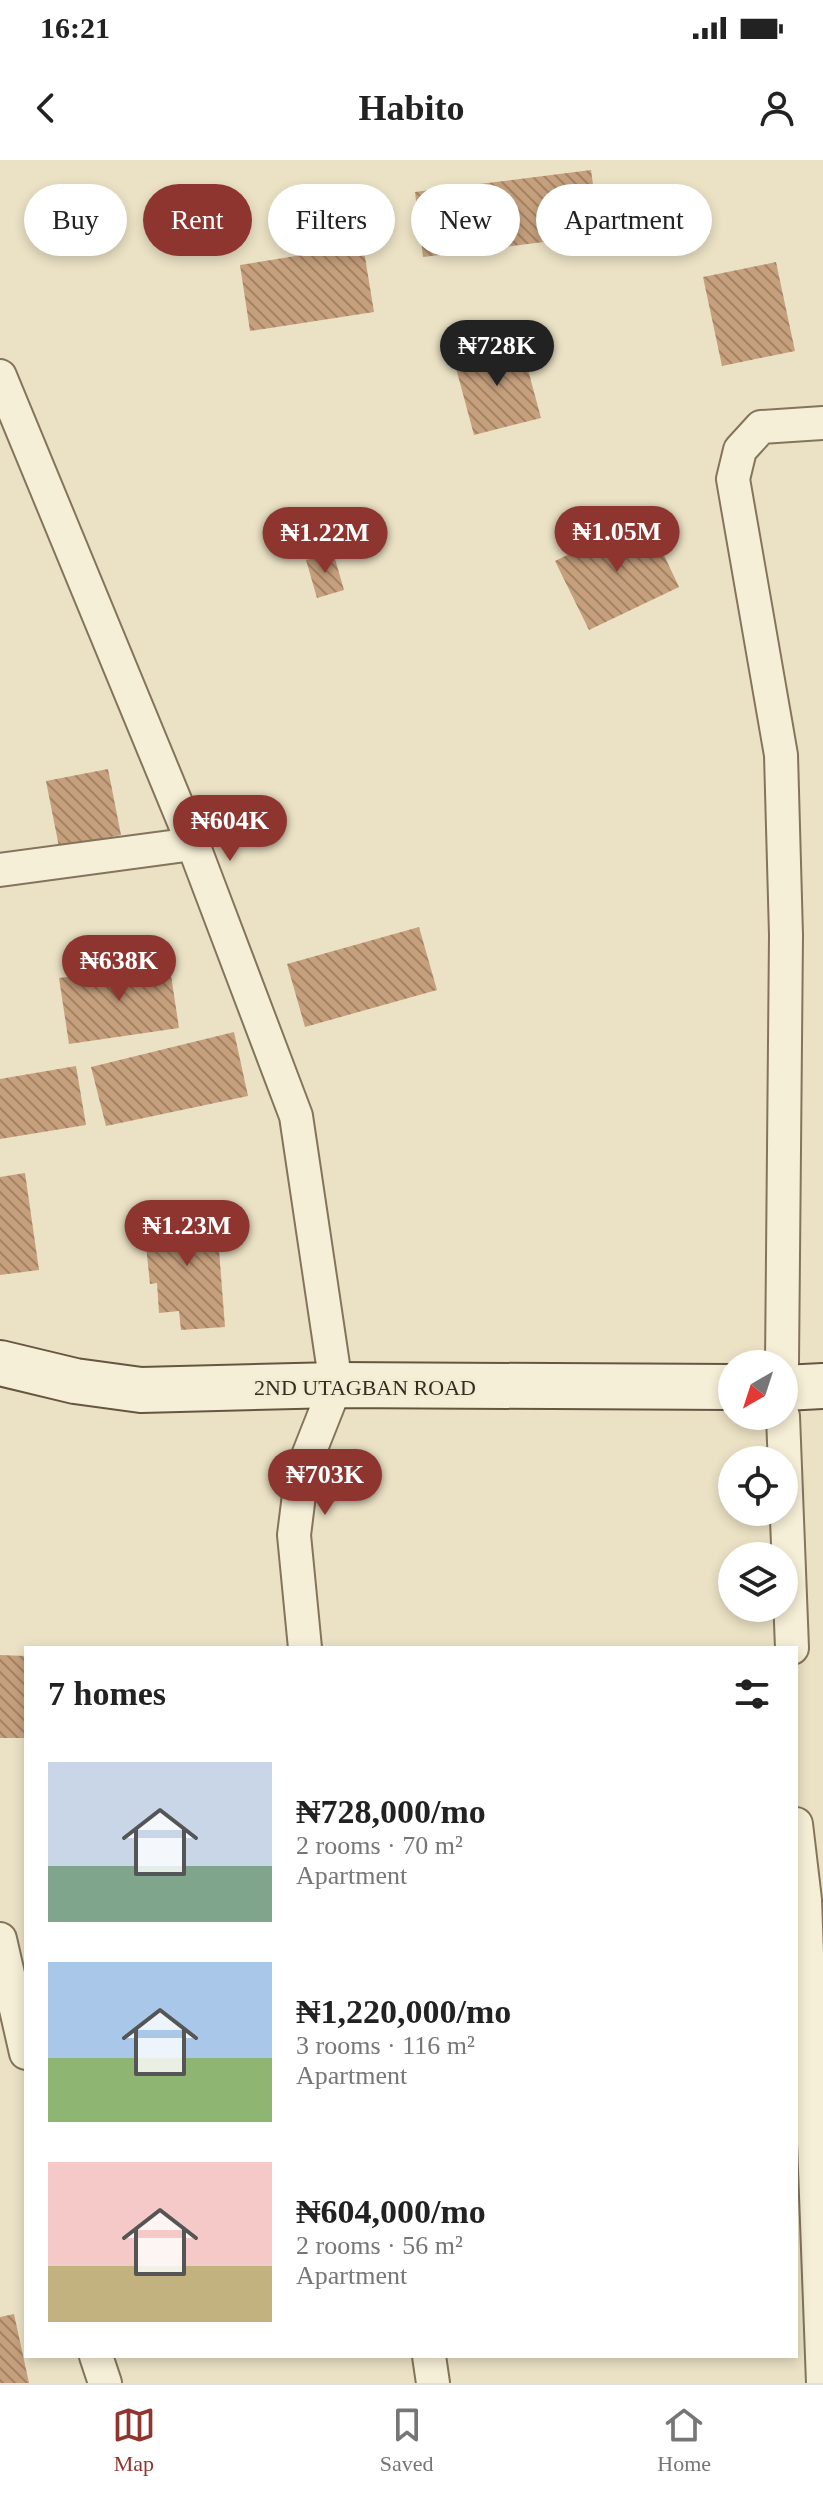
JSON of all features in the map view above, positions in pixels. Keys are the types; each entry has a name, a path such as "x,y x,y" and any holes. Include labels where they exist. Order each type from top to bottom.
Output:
{"street":[{"path":"0,376 13,438 193,844 296,1116 336,1385 302,1471 294,1535 305,1646"},
{"path":"782,1350 786,935 781,755 733,479 740,450 761,427 823,423"},
{"path":"0,870 193,844"},
{"name":"2ND UTAGBAN ROAD","path":"0,1363 75,1381 141,1390 336,1385 718,1387"},
{"path":"798,1387 823,1386"},
{"path":"784,1430 792,1646"},
{"path":"798,1841 805,1900 823,2383"},
{"path":"0,1939 24,2044"},
{"path":"97,2358 105,2383"},
{"path":"429,2358 433,2383"}],"building":[{"path":"591,170 593,184 536,184 536,243 520,245 520,184 479,184"},
{"path":"295,256 365,256 374,312 250,331 240,265"},
{"path":"776,262 795,351 722,366 703,277"},
{"path":"520,340 541,418 474,435 453,357"},
{"path":"646,517 679,587 589,630 555,561"},
{"path":"333,552 344,590 317,598 306,560"},
{"path":"108,769 121,835 59,847 46,781"},
{"path":"419,927 437,990 305,1027 287,964"},
{"path":"169,962 179,1028 69,1044 59,978"},
{"path":"234,1032 248,1096 106,1126 91,1067"},
{"path":"76,1066 86,1125 0,1139 0,1079"},
{"path":"25,1173 39,1270 0,1275 0,1177"},
{"path":"216,1211 225,1327 181,1330 179,1311 159,1313 157,1283 150,1284 145,1236 153,1235 151,1216"},
{"path":"0,1655 24,1656 24,1738 0,1738"},
{"path":"14,2314 29,2383 0,2383 0,2317"}]}
